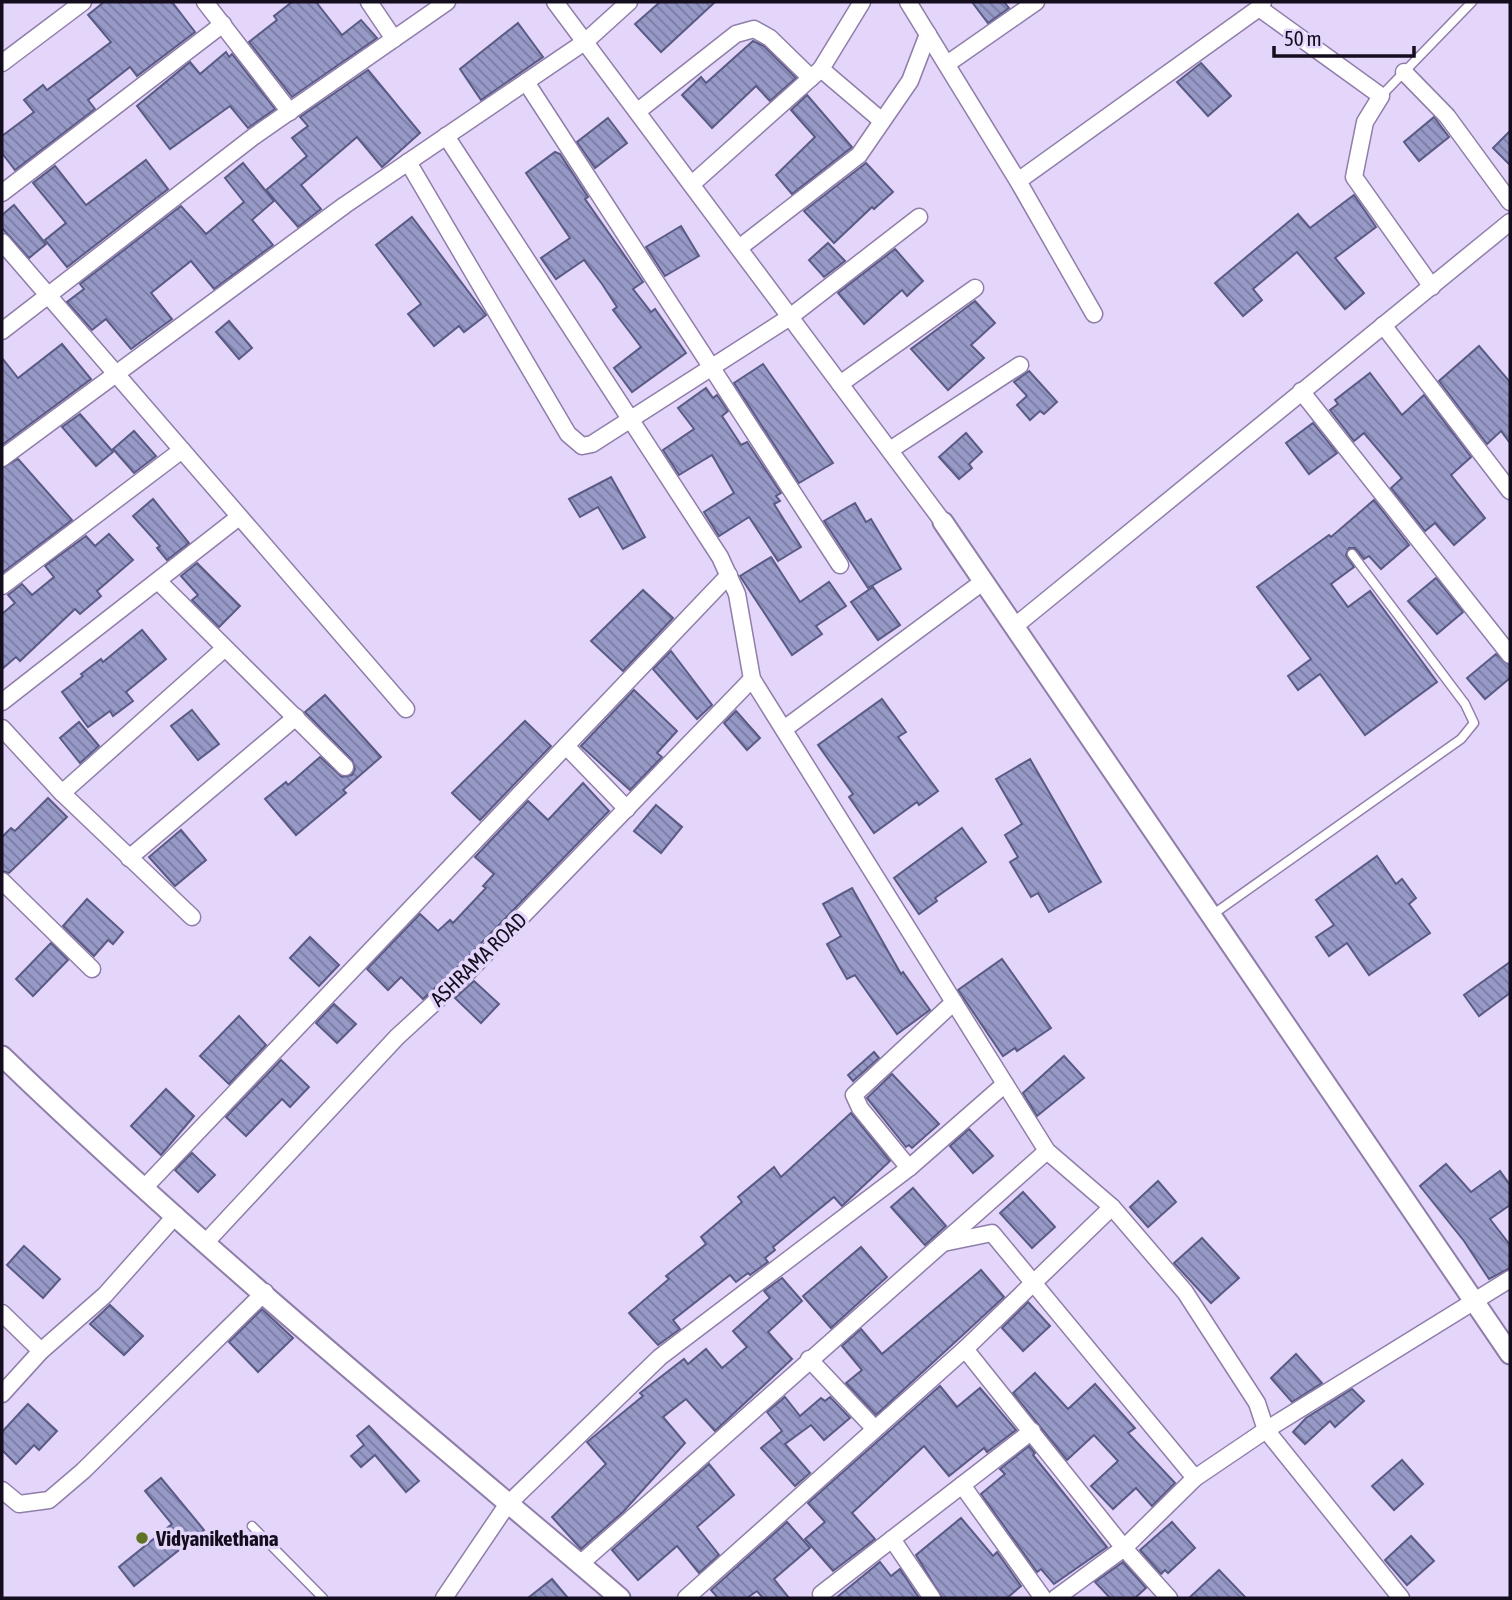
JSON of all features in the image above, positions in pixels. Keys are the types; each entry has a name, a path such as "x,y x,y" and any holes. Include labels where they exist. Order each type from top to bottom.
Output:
{"street":[{"path":"2,63 83,2"},
{"path":"205,2 290,112"},
{"path":"369,2 394,39"},
{"path":"2,331 290,112 447,2"},
{"path":"555,2 943,522 1510,1354"},
{"path":"2,458 115,373 408,162 586,41 629,2"},
{"path":"692,184 816,74 862,2"},
{"path":"908,2 1018,181 1094,314"},
{"path":"947,64 1036,2"},
{"path":"1018,181 1261,5 1381,96 1365,122 1354,177 1433,287"},
{"path":"2,193 223,24"},
{"path":"638,111 736,34 754,29 771,38 882,121"},
{"path":"739,247 859,155 910,81 928,34"},
{"path":"1404,72 1447,116 1510,202"},
{"path":"526,82 840,565"},
{"path":"446,136 729,575 737,594 752,679 1047,1150 1112,1207 1185,1292 1257,1403 1266,1430 1401,1598"},
{"path":"408,162 568,434 582,446 630,420 710,366 790,317 919,217"},
{"path":"1015,626 1510,222"},
{"path":"2,242 406,709"},
{"path":"841,384 975,288"},
{"path":"1383,325 1510,491"},
{"path":"890,450 1020,365"},
{"path":"1301,391 1510,655"},
{"path":"2,586 182,450"},
{"path":"2,702 239,517"},
{"path":"144,1188 729,575"},
{"path":"158,581 345,767"},
{"path":"784,729 984,581"},
{"path":"62,793 225,648"},
{"name":"ASHRAMA ROAD","path":"206,1242 397,1037 470,970 752,679"},
{"path":"129,858 296,717"},
{"path":"2,728 62,793 192,918"},
{"path":"566,746 627,809"},
{"path":"2,881 92,969"},
{"path":"909,1168 860,1108 854,1095 866,1080 954,1002"},
{"path":"2,1056 144,1188 507,1505 620,1598"},
{"path":"444,1598 507,1505 660,1357 909,1168 1005,1084"},
{"path":"580,1564 1047,1150"},
{"path":"686,1598 965,1349 1112,1207"},
{"path":"2,1394 41,1351 105,1295 176,1215"},
{"path":"942,1243 992,1233 1031,1285 1195,1478"},
{"path":"1056,1598 1124,1548 1195,1478 1266,1430 1476,1303 1510,1279"},
{"path":"2,1490 19,1504 49,1500 83,1471 265,1293"},
{"path":"2,1313 41,1351"},
{"path":"965,1349 1124,1548 1169,1598"},
{"path":"809,1359 876,1429"},
{"path":"821,1594 1032,1431"},
{"path":"962,1485 1043,1598"},
{"path":"892,1539 932,1598"}],"lane":[{"path":"1381,96 1472,2"},
{"path":"1212,915 1461,739 1474,723 1465,704 1352,554"},
{"path":"252,1526 323,1598"}],"building":[{"path":"104,2 172,2 195,32 137,76 130,67 88,100 95,109 15,170 2,153 2,136 34,112 24,100 43,85 47,90 111,42 88,15"},
{"path":"292,2 316,2 342,35 361,20 377,38 292,97 249,42 277,20 274,16"},
{"path":"660,2 715,2 661,52 635,24"},
{"path":"972,2 1004,2 1009,8 988,23"},
{"path":"518,23 543,57 481,100 460,69"},
{"path":"753,41 764,46 796,78 770,101 756,86 712,128 682,95 701,77 706,83"},
{"path":"226,52 229,57 232,54 275,109 248,128 230,106 170,149 137,106 190,62 200,74"},
{"path":"1201,63 1231,96 1208,116 1177,82"},
{"path":"368,70 420,133 382,167 357,137 301,185 321,209 298,227 266,190 307,156 292,138 308,126 300,117"},
{"path":"807,95 852,147 792,194 776,175 815,137 791,110"},
{"path":"1434,117 1449,137 1419,161 1404,142"},
{"path":"608,118 627,143 595,168 577,142"},
{"path":"1510,131 1510,165 1493,148"},
{"path":"555,152 560,154 588,197 585,199 643,282 633,289 651,312 655,309 686,353 632,392 614,368 641,347 613,310 617,307 602,284 584,260 556,279 541,258 570,238 526,173"},
{"path":"146,160 168,189 67,267 45,240 66,223 33,183 55,166 86,205"},
{"path":"243,163 274,201 252,220 273,245 214,289 191,261 151,293 172,319 131,349 106,319 92,330 67,302 84,289 80,284 181,206 206,234 244,202 225,178"},
{"path":"866,163 893,192 874,209 872,207 834,243 804,211"},
{"path":"1354,195 1376,227 1335,258 1364,293 1345,309 1297,252 1253,289 1262,300 1243,316 1215,283 1298,214 1310,228"},
{"path":"14,205 46,244 29,258 2,228 2,215"},
{"path":"412,217 486,315 464,332 459,326 434,346 408,314 421,304 376,245"},
{"path":"681,226 699,256 665,276 646,247"},
{"path":"828,243 845,261 824,277 809,260"},
{"path":"895,249 923,281 907,296 902,290 864,324 838,293"},
{"path":"975,301 995,323 971,345 984,358 948,390 911,349"},
{"path":"229,321 252,348 239,359 216,332"},
{"path":"62,344 91,379 2,445 2,358 18,378"},
{"path":"1479,346 1510,382 1510,443 1501,431 1487,444 1439,381"},
{"path":"763,364 833,463 799,483 734,383"},
{"path":"1029,371 1057,402 1044,414 1040,411 1030,420 1017,405 1027,396 1014,382"},
{"path":"1370,373 1402,415 1424,395 1471,457 1451,475 1485,518 1454,545 1435,523 1425,531 1391,488 1402,478 1364,433 1354,441 1330,410 1338,404 1335,400"},
{"path":"706,388 713,398 717,395 728,411 722,416 741,445 747,442 781,493 776,496 780,501 774,504 801,547 778,561 749,517 719,536 704,512 734,493 712,455 679,475 663,450 694,429 678,408"},
{"path":"80,414 113,452 96,466 62,427"},
{"path":"1313,423 1337,453 1309,474 1286,443"},
{"path":"134,431 156,456 134,473 113,449"},
{"path":"966,433 982,452 969,464 972,468 959,479 939,457"},
{"path":"18,459 72,520 2,573 2,468"},
{"path":"611,477 645,537 623,549 598,507 580,517 569,499"},
{"path":"153,499 189,543 167,560 157,548 160,546 133,516"},
{"path":"1374,500 1409,545 1381,569 1369,556 1364,559 1355,548 1349,548 1346,555 1354,567 1331,584 1348,607 1370,591 1437,682 1365,735 1320,674 1298,690 1288,676 1311,659 1257,587 1329,535 1331,537"},
{"path":"855,503 866,522 871,519 901,569 868,588 824,521"},
{"path":"109,534 133,560 97,591 101,596 80,614 75,609 20,661 16,657 2,669 2,614 15,603 8,595 22,584 32,595 54,577 45,566 86,536 95,546"},
{"path":"771,557 800,602 829,582 846,606 816,626 822,634 792,655 740,576"},
{"path":"197,563 240,606 219,627 192,600 198,595 181,576"},
{"path":"1436,578 1463,612 1437,634 1408,601"},
{"path":"873,587 900,625 878,640 851,602"},
{"path":"643,590 673,618 623,671 591,641"},
{"path":"142,630 166,659 126,692 133,701 113,716 110,711 88,727 62,692 83,676 81,674 101,659 103,662"},
{"path":"671,651 712,705 697,719 653,669"},
{"path":"1496,654 1510,665 1510,678 1485,699 1467,678"},
{"path":"634,690 677,731 657,753 662,757 630,790 581,746"},
{"path":"325,695 381,757 343,790 346,793 296,835 265,799 286,782 288,785 320,757 342,777 352,775 355,769 352,760 305,712"},
{"path":"882,699 906,732 898,737 938,791 919,805 917,802 874,833 849,797 853,794 818,745"},
{"path":"192,710 219,744 198,760 171,726"},
{"path":"736,711 760,738 747,750 724,723"},
{"path":"525,721 551,746 480,820 452,793"},
{"path":"79,722 99,746 80,763 60,738"},
{"path":"1030,759 1101,882 1049,912 1038,893 1031,897 1010,862 1018,857 1005,835 1022,824 996,779"},
{"path":"583,783 609,811 463,962 423,999 401,977 388,990 367,969 420,914 438,931 450,920 453,923 486,888 483,886 494,874 475,857 528,801 548,820"},
{"path":"48,798 67,817 9,873 2,871 2,837 11,828 15,831"},
{"path":"656,805 682,827 661,853 634,831"},
{"path":"962,828 986,862 935,898 937,901 919,914 894,878"},
{"path":"181,830 206,860 175,886 149,857"},
{"path":"1377,856 1396,884 1402,879 1416,898 1409,904 1430,933 1369,975 1347,943 1329,956 1316,937 1334,925 1316,900"},
{"path":"852,888 901,974 903,972 930,1010 897,1034 855,975 847,979 827,944 841,936 823,904"},
{"path":"87,899 123,932 113,944 108,940 94,956 63,926"},
{"path":"310,937 339,965 319,986 290,958"},
{"path":"51,943 68,960 33,996 16,979"},
{"path":"1002,959 1051,1028 1017,1051 1015,1048 1003,1056 958,990"},
{"path":"1510,962 1510,993 1479,1016 1464,995"},
{"path":"474,981 499,1004 481,1023 455,998"},
{"path":"334,1004 356,1024 337,1043 316,1023"},
{"path":"239,1016 266,1045 229,1084 200,1056"},
{"path":"874,1052 879,1058 853,1081 848,1075"},
{"path":"1064,1056 1084,1078 1037,1116 1023,1093"},
{"path":"281,1060 309,1087 290,1107 282,1099 246,1136 226,1117"},
{"path":"892,1074 939,1124 912,1148 909,1145 906,1147 867,1098"},
{"path":"166,1089 194,1116 161,1155 131,1126"},
{"path":"851,1113 890,1161 842,1206 834,1197 773,1247 775,1250 765,1258 768,1262 736,1282 730,1275 673,1320 680,1329 658,1345 629,1313 669,1279 666,1276 706,1244 701,1237 742,1202 738,1197 774,1167 781,1177"},
{"path":"969,1129 993,1156 973,1173 950,1146"},
{"path":"192,1153 215,1175 198,1192 175,1170"},
{"path":"1446,1164 1471,1192 1500,1171 1510,1185 1510,1205 1490,1219 1510,1245 1510,1268 1489,1279 1464,1241 1420,1186"},
{"path":"1158,1181 1176,1202 1148,1227 1130,1207"},
{"path":"913,1188 946,1226 925,1245 891,1207"},
{"path":"1023,1192 1055,1227 1032,1248 1000,1213"},
{"path":"1202,1238 1239,1278 1211,1303 1174,1263"},
{"path":"24,1246 60,1279 43,1298 7,1265"},
{"path":"861,1247 887,1277 831,1328 803,1296"},
{"path":"981,1270 1004,1297 876,1415 846,1383 862,1370 842,1346 861,1329 882,1354"},
{"path":"782,1278 802,1301 768,1332 792,1359 715,1431 686,1399 663,1417 685,1443 623,1512 581,1549 552,1517 606,1464 587,1442 643,1396 640,1393 684,1359 688,1364 706,1349 722,1368 747,1347 733,1331 770,1298 764,1291"},
{"path":"1028,1302 1050,1326 1023,1351 1002,1328"},
{"path":"110,1305 143,1336 124,1355 90,1324"},
{"path":"262,1309 293,1338 258,1372 229,1342"},
{"path":"1296,1354 1322,1383 1292,1402 1271,1378"},
{"path":"1035,1373 1068,1409 1095,1384 1135,1428 1128,1433 1175,1483 1152,1506 1136,1488 1113,1509 1091,1486 1118,1461 1094,1435 1067,1460 1013,1393"},
{"path":"940,1386 957,1407 980,1388 1016,1430 987,1452 984,1448 949,1476 924,1446 852,1513 875,1539 833,1571 805,1539 825,1522 808,1503"},
{"path":"1352,1389 1364,1401 1335,1427 1330,1421 1305,1444 1293,1432 1306,1418"},
{"path":"785,1397 800,1416 821,1398 825,1401 830,1397 850,1418 824,1440 811,1425 785,1444 810,1473 795,1486 761,1448 782,1431 767,1412"},
{"path":"28,1404 57,1431 39,1450 34,1445 16,1464 2,1450 2,1432"},
{"path":"369,1426 419,1481 406,1492 375,1455 361,1467 351,1456 364,1445 357,1436"},
{"path":"1029,1446 1035,1453 1033,1455 1107,1547 1054,1584 1041,1569 1037,1572 981,1494 1005,1474 1000,1469"},
{"path":"1402,1460 1423,1484 1394,1510 1372,1486"},
{"path":"709,1464 734,1495 697,1527 719,1555 699,1573 677,1546 638,1580 612,1550"},
{"path":"161,1478 204,1530 134,1586 119,1567 172,1524 145,1491"},
{"path":"961,1518 993,1556 997,1552 1021,1586 1007,1598 942,1598 916,1555"},
{"path":"787,1522 810,1548 774,1579 789,1598 763,1598 757,1591 747,1598 718,1598 711,1590"},
{"path":"1172,1522 1195,1548 1168,1573 1165,1570 1161,1574 1140,1550"},
{"path":"1411,1536 1434,1561 1407,1585 1385,1560"},
{"path":"880,1562 891,1576 900,1569 919,1598 836,1598"},
{"path":"1123,1562 1146,1588 1135,1598 1110,1598 1095,1582"},
{"path":"1219,1570 1246,1598 1189,1598"},
{"path":"552,1579 568,1598 528,1598"}],"place":[{"name":"Vidyanikethana","path":"142,1538"}]}
